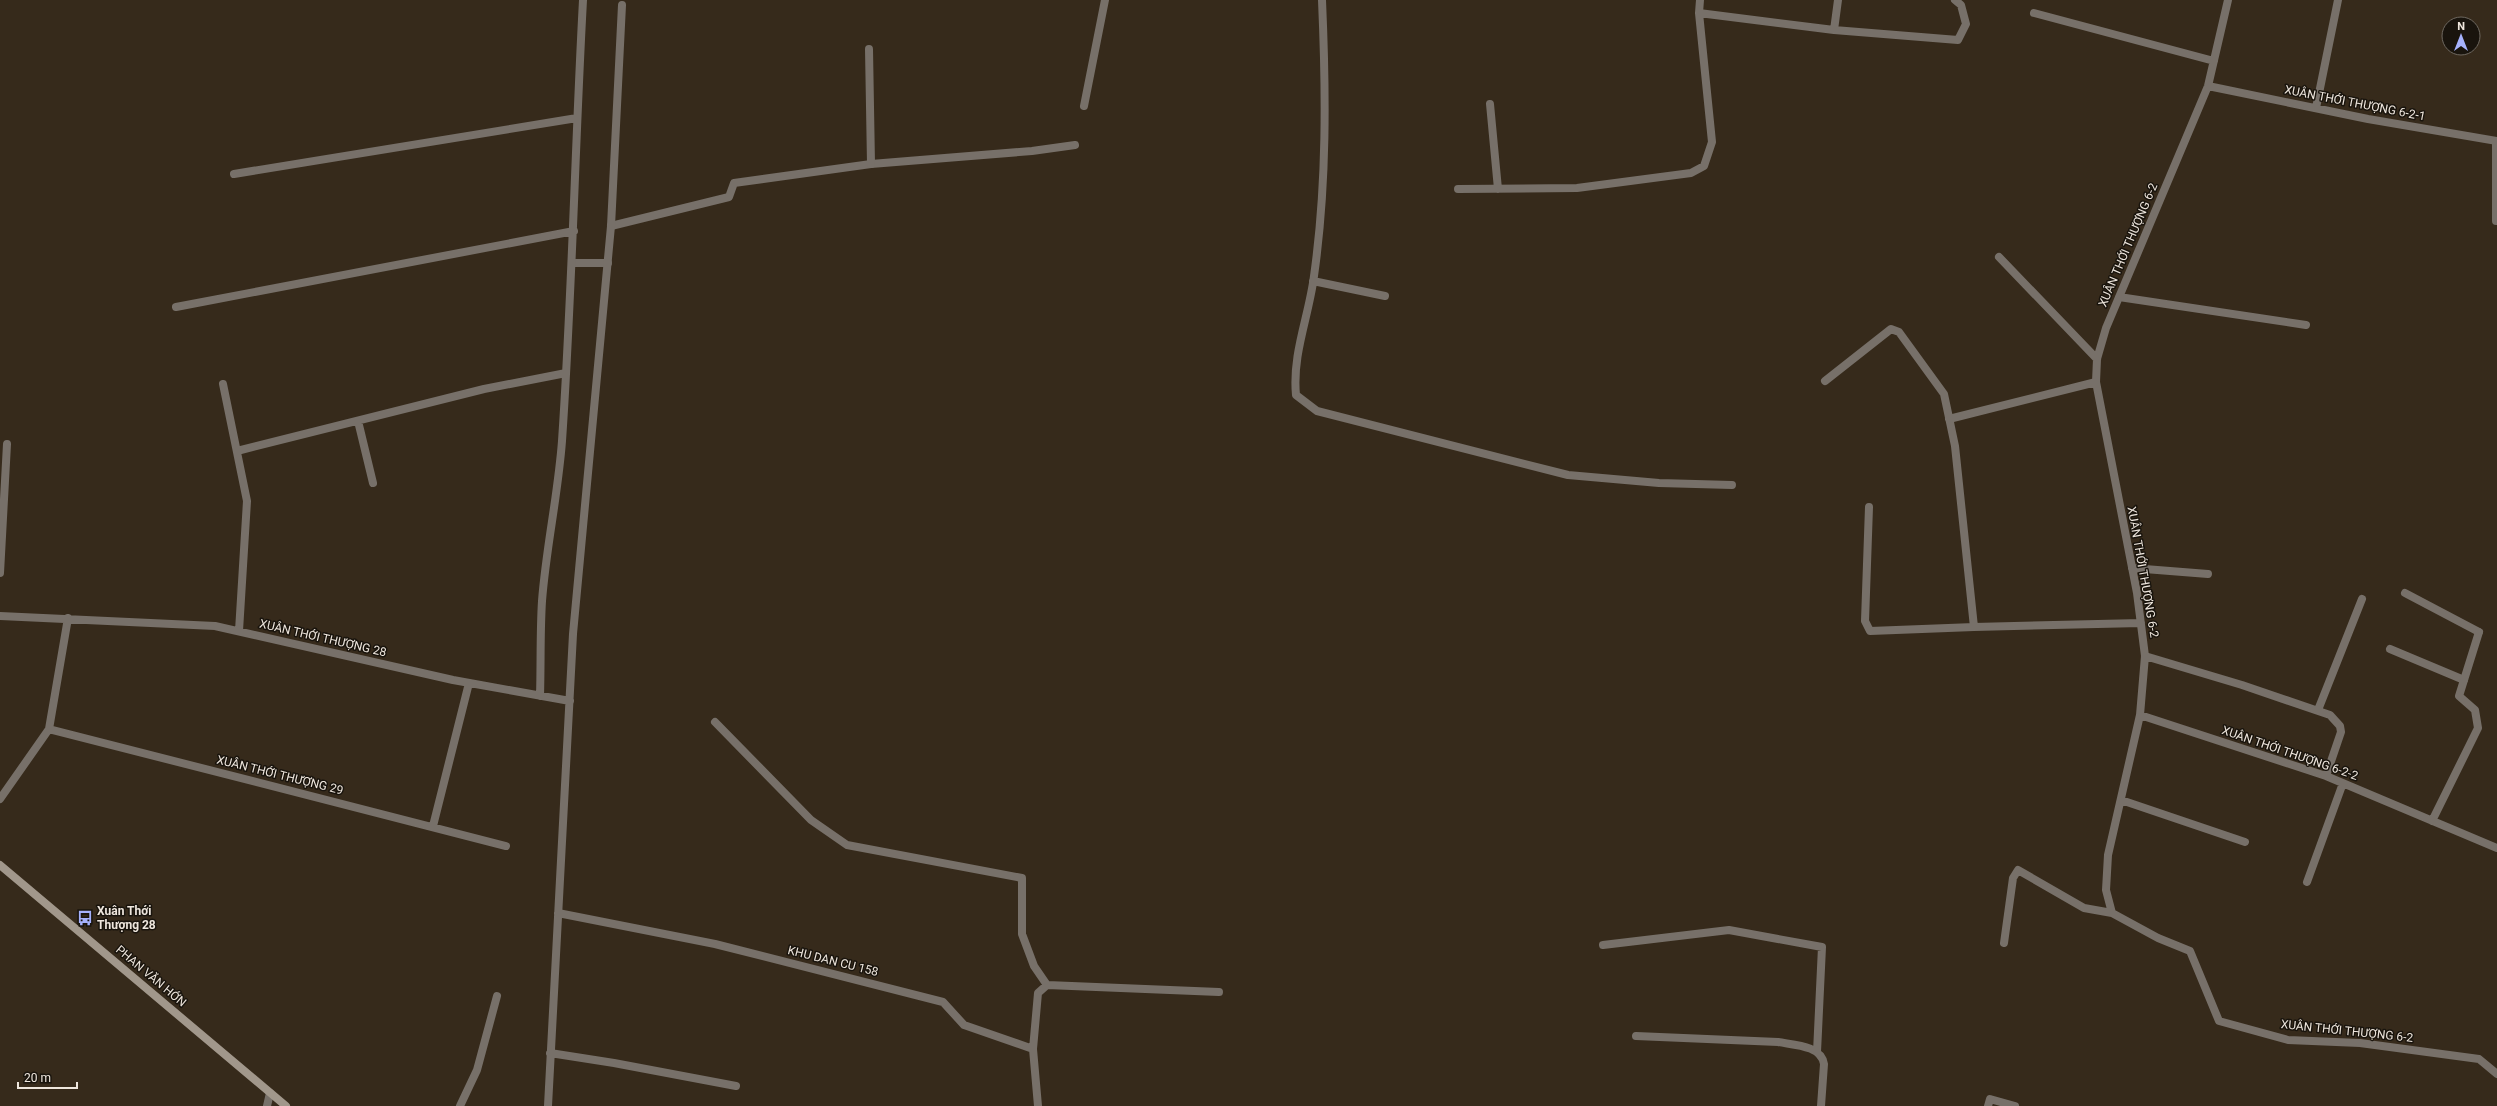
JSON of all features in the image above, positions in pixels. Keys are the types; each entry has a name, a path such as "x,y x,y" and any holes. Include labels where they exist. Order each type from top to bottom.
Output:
{"main road":[{"name":"PHAN VĂN HỚN","path":"0,865 286,1106"}],"street":[{"path":"540,696 542,601 562,444 574,231 577,118 583,0"},
{"path":"1084,106 1105,0"},
{"path":"1322,0 1326,151 1313,281 1294,374 1296,395 1317,411 1568,475 1658,483 1732,485"},
{"path":"1458,189 1577,188 1691,173 1704,166 1712,142 1699,13 1700,0"},
{"path":"1834,30 1838,0"},
{"path":"1699,13 1834,30 1958,40 1966,24 1960,5 1956,0"},
{"name":"XUÂN THỚI THƯỢNG 6-2","path":"2228,0 2208,86 2106,328 2097,359 2096,382 2132,568 2145,656 2140,715 2108,855 2106,890 2112,913 2158,938 2190,951 2219,1021 2288,1040 2360,1043 2479,1059 2497,1074"},
{"path":"2316,108 2338,0"},
{"path":"548,1106 574,634 611,226 622,5"},
{"path":"2034,13 2214,60"},
{"path":"869,49 871,164"},
{"name":"XUÂN THỚI THƯỢNG 6-2-1","path":"2208,86 2316,108 2497,141"},
{"path":"1490,104 1498,189"},
{"path":"234,174 577,118"},
{"path":"2496,221 2497,141"},
{"path":"611,226 729,197 734,183 871,164 1032,151 1075,145"},
{"path":"176,307 574,231"},
{"path":"1999,257 2097,359"},
{"path":"572,263 608,263"},
{"path":"1313,281 1385,296"},
{"path":"2119,297 2306,325"},
{"path":"1825,381 1891,329 1899,332 1944,394 1955,446 1974,627"},
{"path":"237,451 484,389 566,373"},
{"path":"1949,419 2096,382"},
{"path":"224,384 246,501 239,631"},
{"path":"358,420 373,483"},
{"path":"0,572 7,444"},
{"path":"1869,506 1865,621 1867,628 1870,630 2141,623"},
{"path":"2132,568 2208,574"},
{"path":"2405,593 2479,632 2459,696 2475,710 2478,728 2432,821"},
{"path":"2318,710 2362,599"},
{"name":"XUÂN THỚI THƯỢNG 28","path":"0,616 215,626 469,683 570,701"},
{"path":"0,799 49,729 68,618"},
{"path":"2390,649 2464,680"},
{"path":"2145,656 2330,715 2340,726 2341,732 2326,776"},
{"path":"433,826 469,683"},
{"name":"XUÂN THỚI THƯỢNG 6-2-2","path":"2140,715 2326,776 2497,848"},
{"path":"715,722 811,820 847,846 1022,878 1022,934 1034,966 1047,985"},
{"name":"XUÂN THỚI THƯỢNG 29","path":"49,729 433,826 506,846"},
{"path":"2307,882 2343,783"},
{"path":"2121,800 2245,842"},
{"path":"2004,943 2013,878 2018,870 2042,886 2084,908 2112,913"},
{"name":"KHU DAN CU 158","path":"558,913 715,944 943,1002 964,1025 1034,1049"},
{"path":"1603,945 1729,930 1822,947 1817,1052"},
{"path":"1038,1106 1034,1049 1038,993 1047,985 1219,992"},
{"path":"460,1106 476,1070 497,996"},
{"path":"1636,1036 1778,1042 1801,1046 1817,1052 1823,1057 1824,1064 1821,1106"},
{"path":"550,1053 614,1063 736,1086"},
{"path":"267,1106 270,1093"},
{"path":"1988,1106 1990,1100 2015,1106"}],"place":[{"name":"Xuân Thới Thượng 28","path":"85,918"}]}
